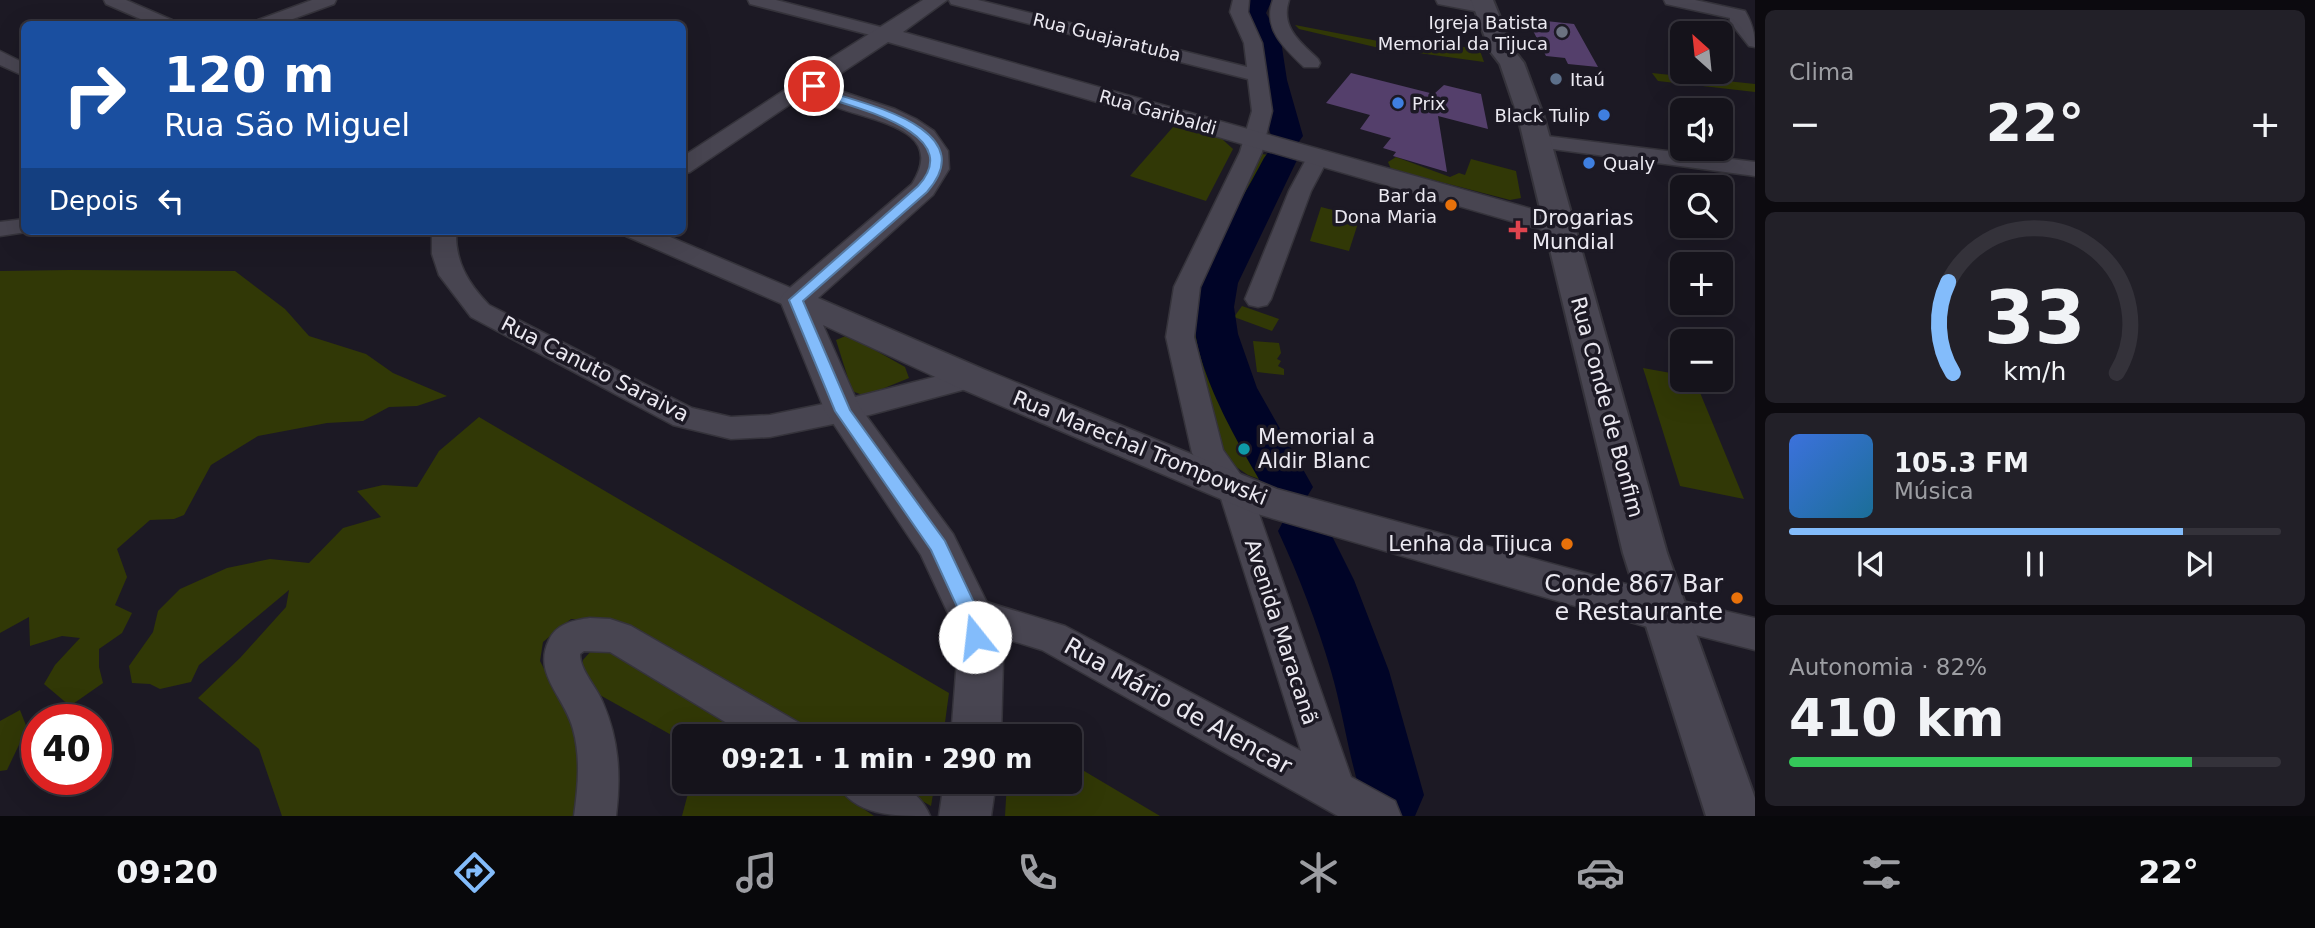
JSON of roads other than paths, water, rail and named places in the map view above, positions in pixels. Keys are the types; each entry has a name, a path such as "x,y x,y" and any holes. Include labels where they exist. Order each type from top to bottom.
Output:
{"main road":[{"name":"Rua Conde de Bonfim","path":"1484,4 1502,51 1512,63 1538,141 1645,553 1734,816"}],"street":[{"path":"112,0 159,21"},
{"path":"277,0 302,10"},
{"path":"272,21 328,0"},
{"name":"Rua Garibaldi","path":"756,0 886,34 1560,226"},
{"path":"686,164 937,0"},
{"name":"Rua Guajaratuba","path":"957,0 1257,75"},
{"name":"Avenida Maracanã","path":"1241,0 1238,5 1241,21 1252,43 1262,111 1286,148 1300,191 1258,299"},
{"path":"1281,0 1276,14 1279,26 1293,47 1311,63"},
{"path":"1444,0 1484,4"},
{"path":"1672,0 1743,7 1739,22 1755,43"},
{"path":"0,57 21,68"},
{"path":"813,80 814,86 825,94 886,114 909,125 928,139 935,152 937,165 933,178 923,189 796,300 843,411 938,546 970,613 980,660 977,724"},
{"path":"1538,141 1755,169"},
{"name":"Avenida Maracanã","path":"1286,148 1186,287 1181,323 1184,360 1198,404 1208,453 1251,495 1362,807"},
{"path":"0,229 21,226"},
{"name":"Rua Canuto Saraiva","path":"443,235 442,242 450,271 461,292 480,311 684,417 731,428 769,426 843,411 970,378"},
{"name":"Rua Marechal Trompowski","path":"644,235 970,378 1251,495 1665,613"},
{"name":"Rua Mário de Alencar","path":"970,613 1052,637 1362,807"},
{"path":"1665,613 1755,634"},
{"path":"595,816 601,777 596,741 585,703 561,663 564,649 575,636 594,632 618,637 765,724"},
{"path":"876,794 909,816"},
{"path":"965,816 968,794"}],"waterway":[{"path":"1259,0 1253,13 1267,41 1272,80 1287,136"},
{"path":"1281,158 1218,283 1214,307 1217,334 1235,388 1288,487"},
{"path":"1304,531 1327,580 1360,671 1392,795"}],"place":[{"name":"Igreja Batista Memorial da Tijuca","path":"1562,32"},
{"name":"Itaú","path":"1556,79"},
{"name":"Prix","path":"1398,103"},
{"name":"Black Tulip","path":"1604,115"},
{"name":"Qualy","path":"1589,163"},
{"name":"Bar da Dona Maria","path":"1451,205"},
{"name":"Drogarias Mundial","path":"1518,230"},
{"name":"Memorial a Aldir Blanc","path":"1244,449"},
{"name":"Lenha da Tijuca","path":"1567,544"},
{"name":"Conde 867 Bar e Restaurante","path":"1737,598"}]}
